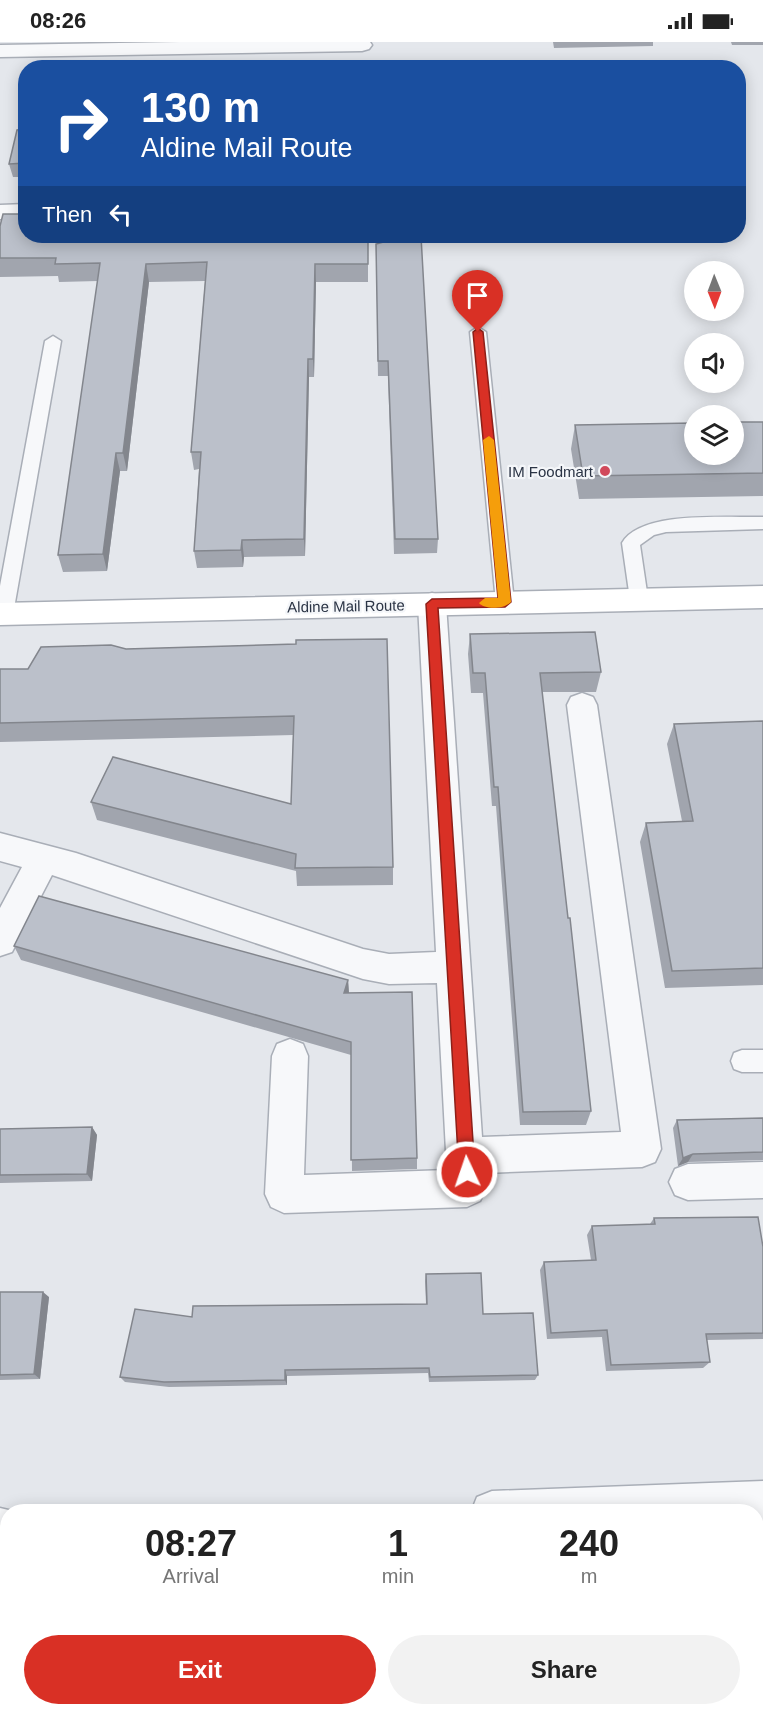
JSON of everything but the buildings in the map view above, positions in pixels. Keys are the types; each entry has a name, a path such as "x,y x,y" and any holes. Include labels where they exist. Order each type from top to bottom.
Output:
{"main road":[{"name":"Aldine Mail Route","path":"2,614 763,597"}],"street":[{"path":"0,51 362,45"},
{"path":"0,212 18,212"},
{"path":"290,1056 284,1194 467,1188 432,604"},
{"path":"466,1156 642,1149 582,705"},
{"path":"0,847 44,858 363,964 390,969 455,967"},
{"path":"0,941 44,858"},
{"path":"688,1182 763,1180"},
{"path":"709,1504 763,1502"}],"lane":[{"path":"478,332 505,602"},
{"path":"2,614 52,341"},
{"path":"639,599 631,543 649,530 666,526 763,524"}],"slow traffic":[{"path":"485,603 505,602 489,440"}],"place":[{"name":"IM Foodmart","path":"605,471"}],"route":[{"path":"467,1172 432,604 505,602 478,332"}]}
